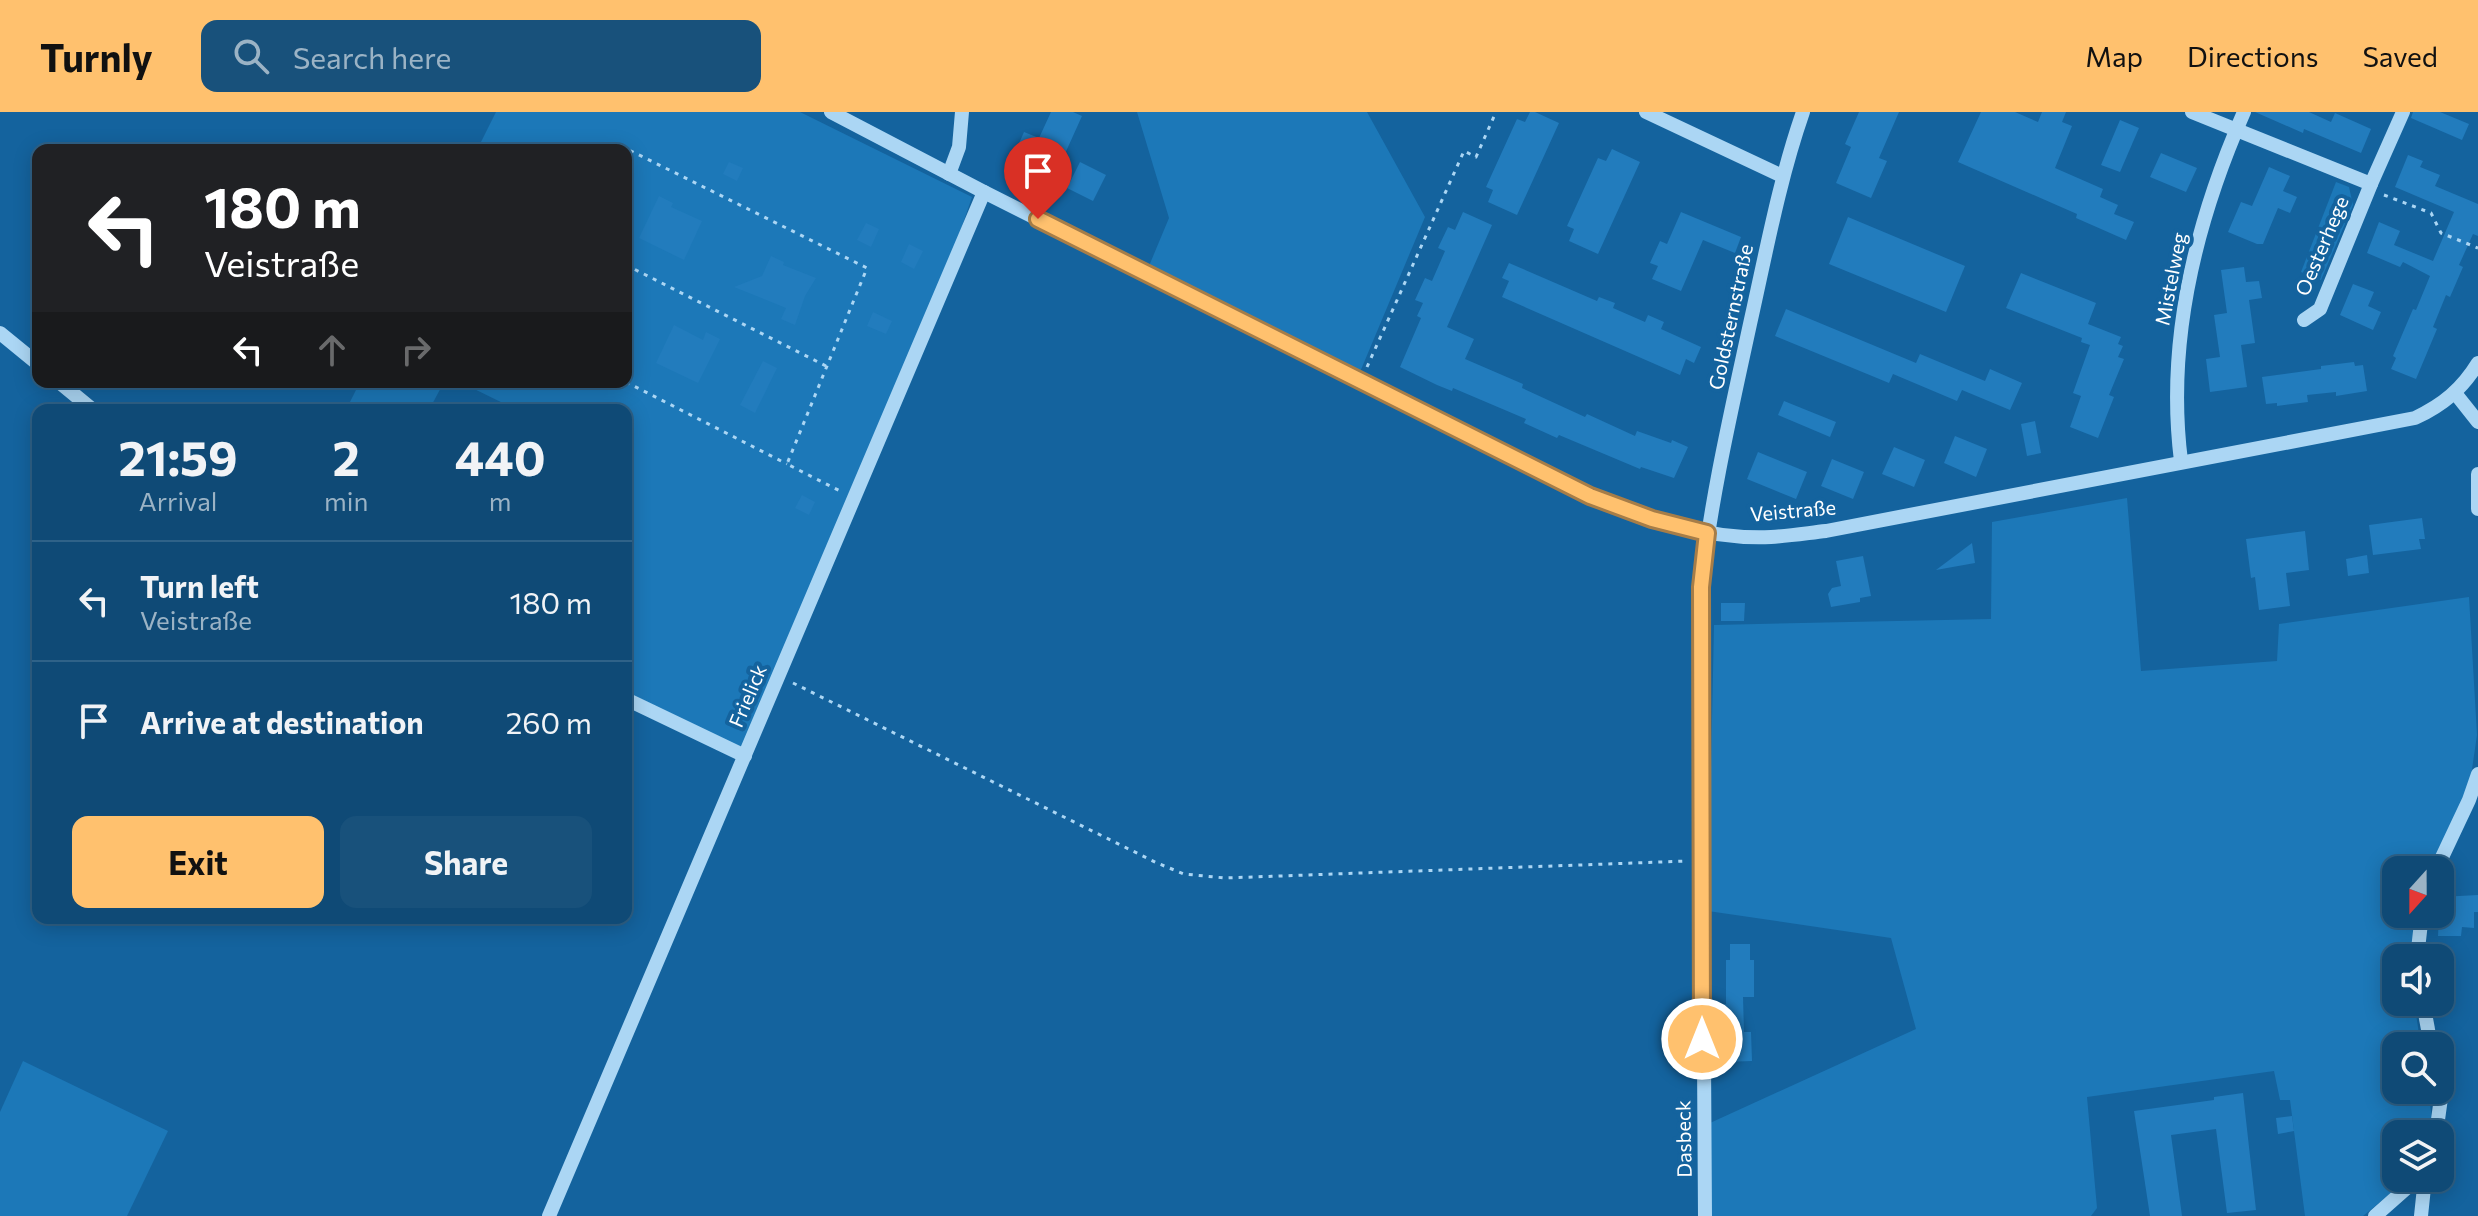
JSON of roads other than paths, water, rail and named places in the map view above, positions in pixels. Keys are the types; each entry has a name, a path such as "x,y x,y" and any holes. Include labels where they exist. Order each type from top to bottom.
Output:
{"street":[{"name":"Veistraße","path":"831,112 1590,496 1652,519 1707,533 1770,537 1826,531 2415,418 2455,393 2478,363"},
{"path":"949,174 959,147 962,112"},
{"path":"1646,112 1782,176"},
{"name":"Goldsternstraße","path":"1707,533 1782,176 1803,112"},
{"name":"Oesterhege","path":"2192,112 2370,186"},
{"name":"Mistelweg","path":"2181,461 2177,403 2182,321 2202,229 2244,112"},
{"name":"Oesterhege","path":"2304,320 2320,309 2403,112"},
{"name":"Frielick","path":"549,1216 984,192"},
{"path":"0,333 32,359"},
{"path":"66,388 86,404"},
{"path":"2455,393 2478,422"},
{"path":"2478,474 2478,509"},
{"name":"Dasbeck","path":"1705,1216 1701,601 1707,533"},
{"path":"632,702 745,756"},
{"path":"2443,856 2478,774"},
{"path":"2375,1216 2402,1192"},
{"path":"2421,1216 2424,1192"}]}
